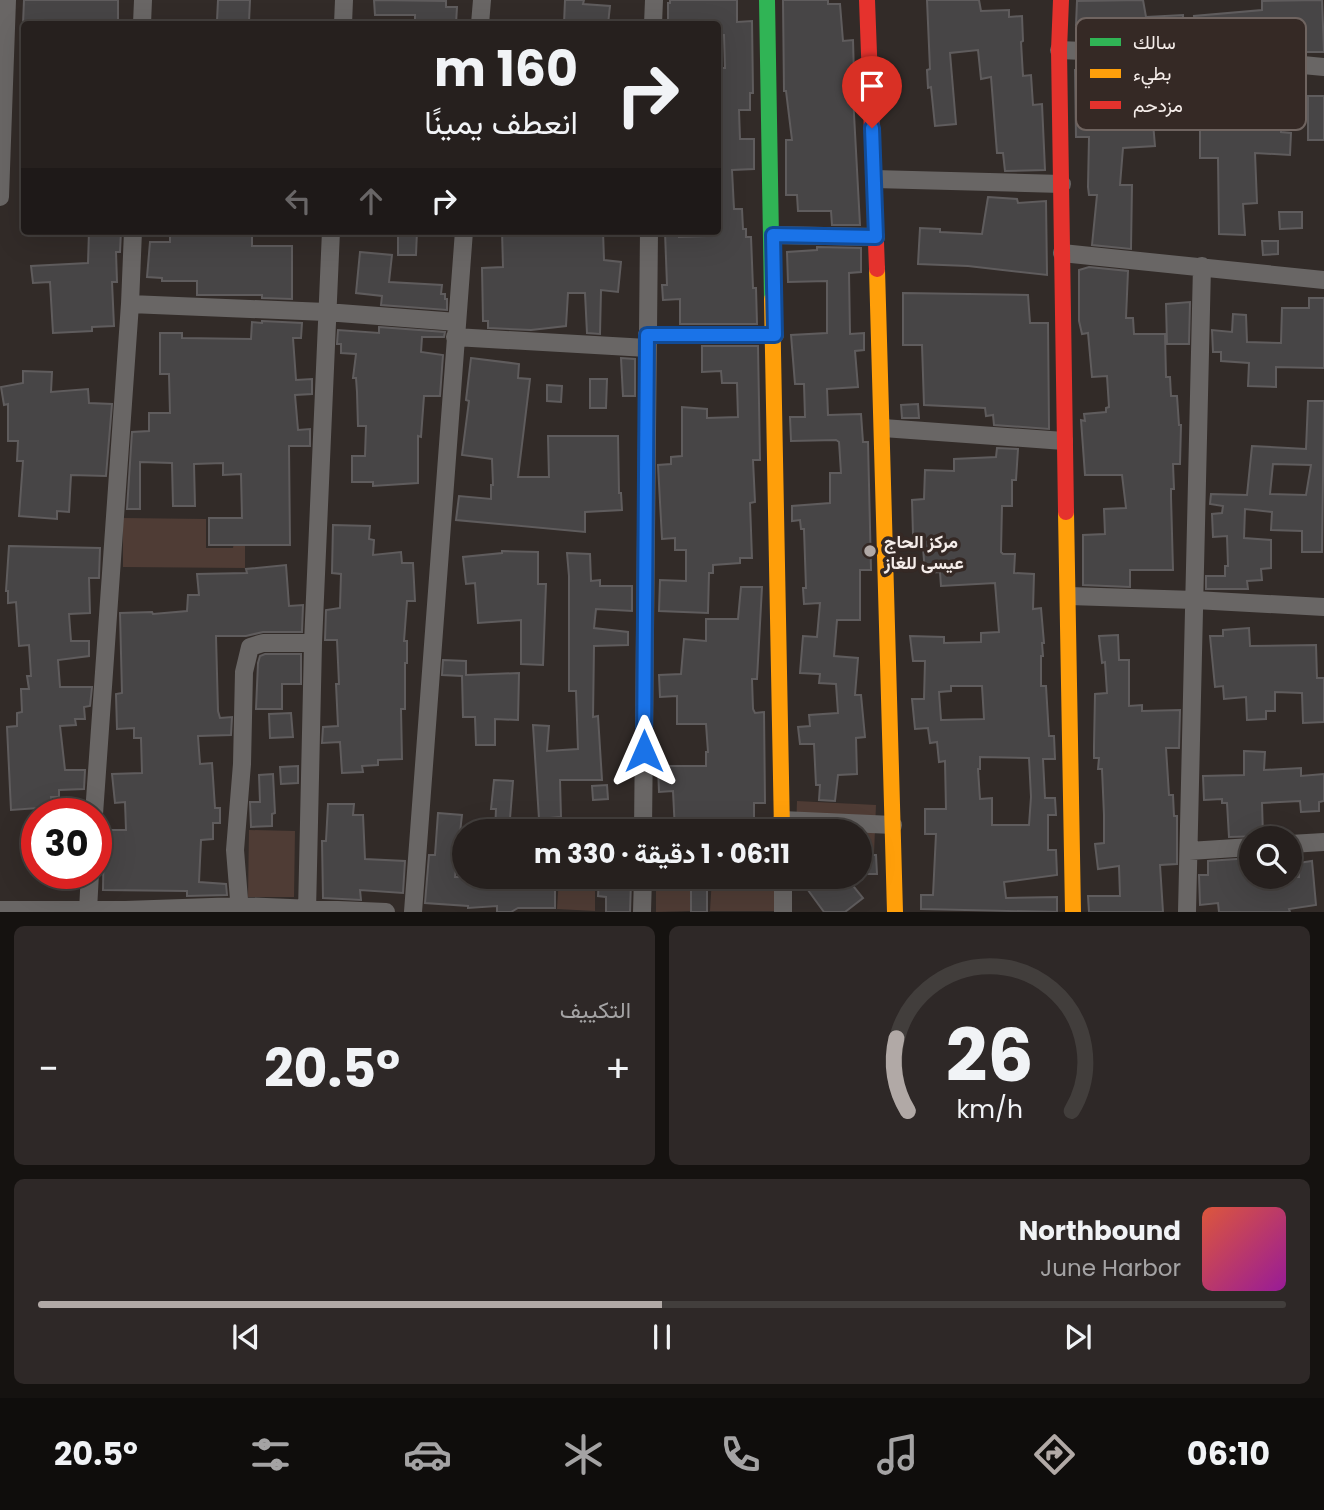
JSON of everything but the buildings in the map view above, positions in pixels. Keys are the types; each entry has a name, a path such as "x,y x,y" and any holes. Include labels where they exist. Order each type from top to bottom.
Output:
{"street":[{"path":"0,197 7,0"},
{"path":"142,21 143,0"},
{"path":"342,21 344,0"},
{"path":"480,21 482,0"},
{"path":"653,21 654,0"},
{"path":"767,0 782,819"},
{"path":"867,0 883,428 895,912"},
{"path":"1061,0 1059,50 1064,441 1073,912"},
{"path":"1059,50 1076,51"},
{"path":"1306,65 1324,67"},
{"path":"874,178 1062,184"},
{"path":"95,798 133,235"},
{"path":"307,909 313,643 331,235"},
{"path":"413,912 464,235"},
{"path":"643,819 649,235"},
{"path":"773,235 876,237"},
{"path":"1062,253 1324,280"},
{"path":"1187,912 1202,266"},
{"path":"130,304 326,312 456,329 647,341 775,335"},
{"path":"883,428 1064,441"},
{"path":"1069,596 1324,607"},
{"path":"240,909 235,850 242,764 244,671 250,647 263,643 313,643"},
{"path":"872,825 893,825"},
{"path":"1302,843 1324,842"},
{"path":"1189,851 1239,848"},
{"path":"88,910 89,889"},
{"path":"642,912 643,889"},
{"path":"783,889 783,912"},
{"path":"0,909 307,909 386,912"}],"shaded area":[{"path":"123,518 206,519 206,548 233,548 234,542 245,542 245,568 123,567"},
{"path":"797,801 876,805 874,854 872,819 796,819"},
{"path":"249,830 295,831 294,897 248,897"},
{"path":"558,889 595,889 595,911 557,909"},
{"path":"656,889 693,889 690,911 656,912"},
{"path":"711,889 774,889 774,911 710,911"}],"traffic: fast":[{"path":"767,0 772,299"}],"traffic: slow":[{"path":"877,269 895,912"},
{"path":"772,299 782,819"},
{"path":"1066,512 1073,912"}],"traffic: jam":[{"path":"867,0 877,269"},
{"path":"1061,0 1059,50 1066,512"}],"place":[{"name":"مركز الحاج عيسى للغاز","path":"870,551"}],"route":[{"path":"644,751 647,335 775,335 773,235 876,237 872,128"}]}
